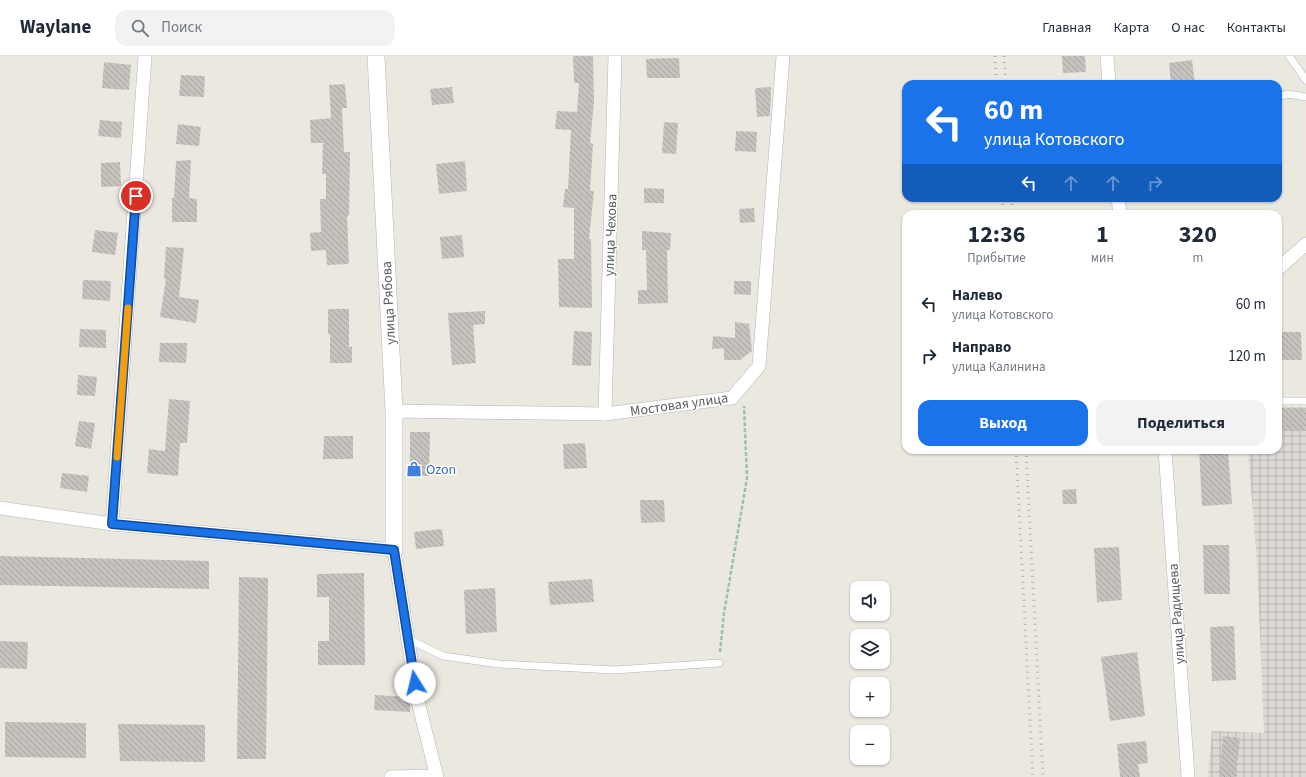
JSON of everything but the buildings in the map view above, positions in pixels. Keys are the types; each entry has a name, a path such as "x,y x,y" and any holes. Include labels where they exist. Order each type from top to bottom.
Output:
{"street":[{"path":"112,524 146,56"},
{"name":"улица Рябова","path":"376,56 394,411 394,550"},
{"name":"улица Чехова","path":"605,414 615,56"},
{"name":"Мостовая улица","path":"394,411 605,414 732,398 759,366 782,56"},
{"path":"1107,56 1109,80"},
{"path":"1282,265 1306,244"},
{"name":"улица Радищева","path":"1165,454 1188,777"},
{"path":"0,508 112,524 394,550 417,698 437,777 391,777"}],"lane":[{"path":"1289,56 1306,80"},
{"path":"1282,96 1288,94 1306,97"},
{"path":"1282,401 1306,401"},
{"path":"408,638 443,656 499,664 614,670 719,663"}],"path":[{"path":"719,663 724,613 747,478 743,385"}],"shaded area":[{"path":"1282,407 1306,407 1306,777 1208,777 1212,731 1264,733 1257,561 1248,454 1282,454"}],"railway":[{"path":"995,56 996,80"},
{"path":"1004,56 1006,80"},
{"path":"1002,202 1003,210"},
{"path":"1012,202 1013,210"},
{"path":"1016,454 1033,777"},
{"path":"1026,454 1043,777"}],"slow traffic":[{"path":"117,457 128,308"}],"place":[{"name":"Ozon","path":"414,469"}],"route":[{"path":"136,196 112,524 394,550 415,683"}]}
